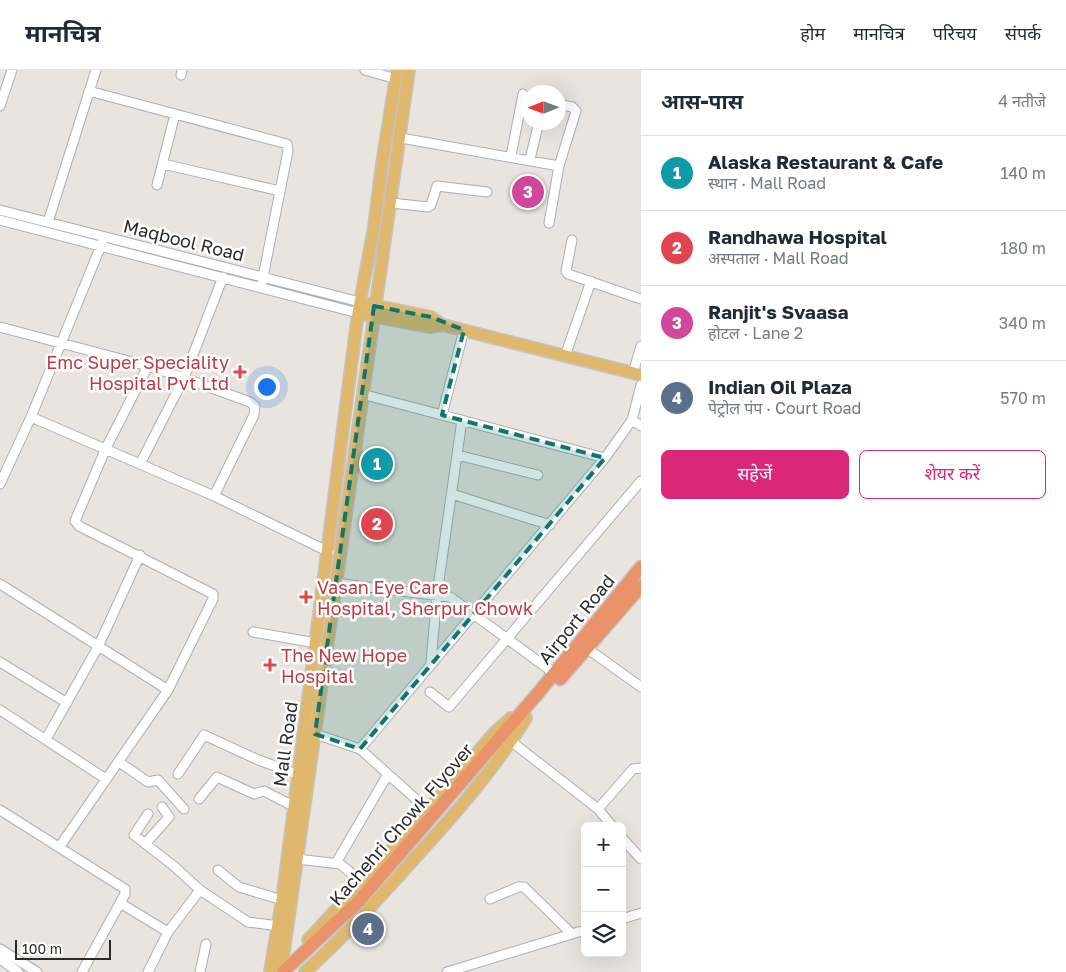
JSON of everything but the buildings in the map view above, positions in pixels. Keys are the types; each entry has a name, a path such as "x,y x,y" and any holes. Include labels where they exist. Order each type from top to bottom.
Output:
{"highway":[{"name":"Airport Road","path":"539,692 641,567"},
{"name":"Kachehri Chowk Flyover","path":"282,969 359,901 639,592"},
{"name":"Kachehri Chowk Flyover","path":"296,972 323,948 364,906 509,736 539,692"}],"main road":[{"name":"Mall Road","path":"282,969 362,394 401,138 409,70"},
{"name":"Mall Road","path":"272,972 359,307 374,227 382,164 397,75"},
{"path":"359,307 374,311 431,317 443,324 464,330 637,374"},
{"path":"272,972 282,969 428,810 495,732 539,692"},
{"path":"305,972 357,923 442,828 509,736"}],"street":[{"path":"0,106 12,70"},
{"path":"48,222 96,70"},
{"path":"365,70 397,75"},
{"path":"89,91 285,142 288,151 261,287"},
{"path":"511,156 521,104"},
{"path":"550,223 559,166 576,111 572,107 566,106"},
{"path":"157,185 175,114"},
{"path":"530,159 537,130"},
{"path":"401,138 530,159 559,166"},
{"path":"163,164 280,191"},
{"path":"390,203 428,207 431,205 437,186 487,192"},
{"name":"Maqbool Road","path":"0,210 103,238 263,277 359,307"},
{"name":"Maqbool Road","path":"0,220 261,287 359,307"},
{"path":"0,484 31,417 60,342 101,247 103,238"},
{"path":"572,240 567,273 641,299"},
{"path":"140,464 184,378 223,277"},
{"path":"565,356 592,281"},
{"path":"0,327 148,366 250,402 255,406 254,415 214,496"},
{"path":"442,415 464,330"},
{"path":"637,374 641,346"},
{"path":"60,846 168,690 213,599 213,594 140,555 78,526 75,521 106,448 148,366"},
{"path":"360,749 431,662 550,525 605,458 632,420 641,385"},
{"path":"362,394 605,458"},
{"path":"31,417 214,496 328,552"},
{"path":"431,662 437,594 462,420"},
{"path":"632,420 641,426"},
{"path":"457,455 538,475"},
{"path":"430,692 449,707 641,481"},
{"path":"452,494 550,525"},
{"path":"46,738 98,647 140,555"},
{"path":"335,583 437,594 455,600 554,674"},
{"path":"0,584 168,690"},
{"path":"253,632 316,643"},
{"path":"588,649 641,687"},
{"path":"0,662 67,703"},
{"path":"0,710 46,738 106,779"},
{"path":"315,734 360,749 428,810"},
{"path":"178,774 204,735 256,759 299,774"},
{"path":"509,736 598,809 609,822"},
{"path":"119,762 148,782 158,780 184,809"},
{"path":"598,809 633,770 641,768"},
{"path":"336,863 347,848 388,774"},
{"path":"199,799 217,777 254,794 264,791 295,807"},
{"path":"144,844 169,817 162,807"},
{"path":"0,810 124,888 125,894 82,972"},
{"path":"148,814 134,833 144,844 200,890 248,922 258,925 279,926"},
{"path":"626,842 641,859"},
{"path":"297,859 336,863 343,866 362,882"},
{"path":"218,870 239,888 282,900"},
{"path":"490,899 518,887 524,887 572,934"},
{"path":"148,972 168,932 200,890"},
{"path":"120,903 168,932"},
{"path":"626,917 641,913"},
{"path":"447,972 581,931"},
{"path":"200,972 206,944"},
{"path":"0,949 37,972"},
{"path":"0,959 18,972"}],"highlighted area":[{"path":"374,306 431,317 464,330 442,415 605,458 360,749 315,734"}],"place":[{"name":"Ranjit's Svaasa","path":"528,192"},
{"name":"Emc Super Speciality Hospital Pvt Ltd","path":"240,372"},
{"name":"Alaska Restaurant & Cafe","path":"377,464"},
{"name":"Randhawa Hospital","path":"377,524"},
{"name":"Vasan Eye Care Hospital, Sherpur Chowk","path":"306,597"},
{"name":"The New Hope Hospital","path":"270,665"},
{"name":"Indian Oil Plaza","path":"368,929"}]}
